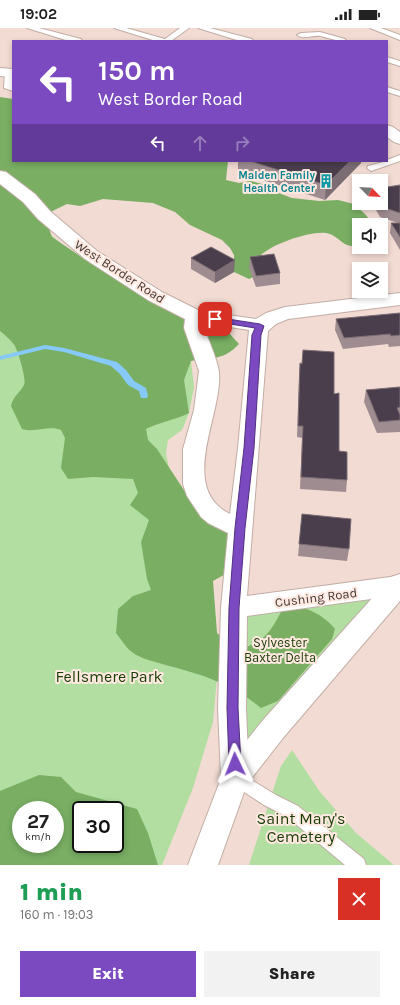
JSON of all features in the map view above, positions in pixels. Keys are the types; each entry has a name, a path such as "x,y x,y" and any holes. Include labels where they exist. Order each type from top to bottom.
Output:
{"street":[{"path":"388,131 400,139"},
{"name":"West Border Road","path":"0,176 29,198 55,225 91,255 155,296 195,316 260,326"},
{"path":"235,777 232,708 234,608 240,528 249,448 256,335 260,326 268,319 285,313 400,299"},
{"path":"195,316 194,328 209,371 205,410 194,449 194,484 198,496 209,511 216,517 240,528"},
{"path":"203,865 235,777 273,729 399,585"},
{"name":"Cushing Road","path":"234,608 399,585"}],"lane":[{"path":"31,28 74,40"},
{"path":"118,28 162,40"},
{"path":"167,40 185,28"},
{"path":"202,28 245,40"},
{"path":"294,40 307,28"},
{"path":"374,28 400,38"},
{"path":"301,35 320,34 339,40"},
{"path":"388,58 400,64"},
{"path":"7,73 8,88 12,89"},
{"path":"388,89 400,94"},
{"path":"371,168 400,158"},
{"path":"235,777 270,800 292,811 358,865"}],"green space":[{"path":"0,97 12,99 12,162 228,162 226,180 239,183 251,181 262,184 292,198 319,201 338,200 352,204 352,210 361,210 368,218 352,218 352,246 344,244 332,235 326,233 310,234 291,239 273,247 260,256 260,274 249,279 234,272 234,255 230,248 222,240 190,225 175,212 153,203 103,199 80,206 67,204 44,215 52,237 96,267 155,296 193,322 229,333 239,344 233,350 222,356 191,361 184,380 189,413 146,429 148,440 157,449 197,510 228,528 238,567 213,581 217,633 237,650 246,647 254,644 266,635 283,608 290,607 304,608 312,611 325,619 335,629 332,639 278,701 261,708 243,695 225,685 195,673 136,655 128,648 116,633 118,609 133,596 151,590 147,579 141,542 149,520 130,505 138,493 133,479 93,477 68,479 61,468 65,438 61,430 52,428 32,430 22,429 11,406 13,400 25,382 18,354 15,346 0,331"},
{"name":"Fellsmere Park","path":"0,189 191,361 194,387 189,413 182,430 168,440 166,453 174,493 218,667 213,722 193,788 162,865 0,865"},
{"name":"Sylvester Baxter Delta","path":"398,586 235,777 234,608"},
{"name":"Saint Mary's Cemetery","path":"292,750 320,792 356,833 394,865 249,865 281,766"},
{"path":"39,775 61,777 76,792 108,801 72,801 72,853 124,853 124,805 137,809 148,833 158,865 0,865 0,791"}],"building":[{"path":"253,162 349,162 326,185"},
{"path":"400,185 400,213 388,209 388,187"},
{"path":"391,223 400,223 400,237"},
{"path":"211,247 235,260 215,272 191,258"},
{"path":"274,254 280,273 256,276 250,257"},
{"path":"400,313 400,335 391,336 390,334 344,338 336,319"},
{"path":"303,350 334,352 334,394 339,393 339,451 347,452 347,480 301,477 303,426 298,426 300,363 302,364"},
{"path":"400,387 400,407 397,408 400,415 400,420 379,422 366,390"},
{"path":"302,514 351,519 349,549 299,544"}],"waterway":[{"path":"0,358 45,347 64,350 114,364 123,372 131,383 143,390 144,396"}],"place":[{"name":"Malden Family Health Center","path":"326,181"}],"route":[{"path":"215,319 260,326 256,335 249,448 240,528 234,608 232,708 235,764"}]}
